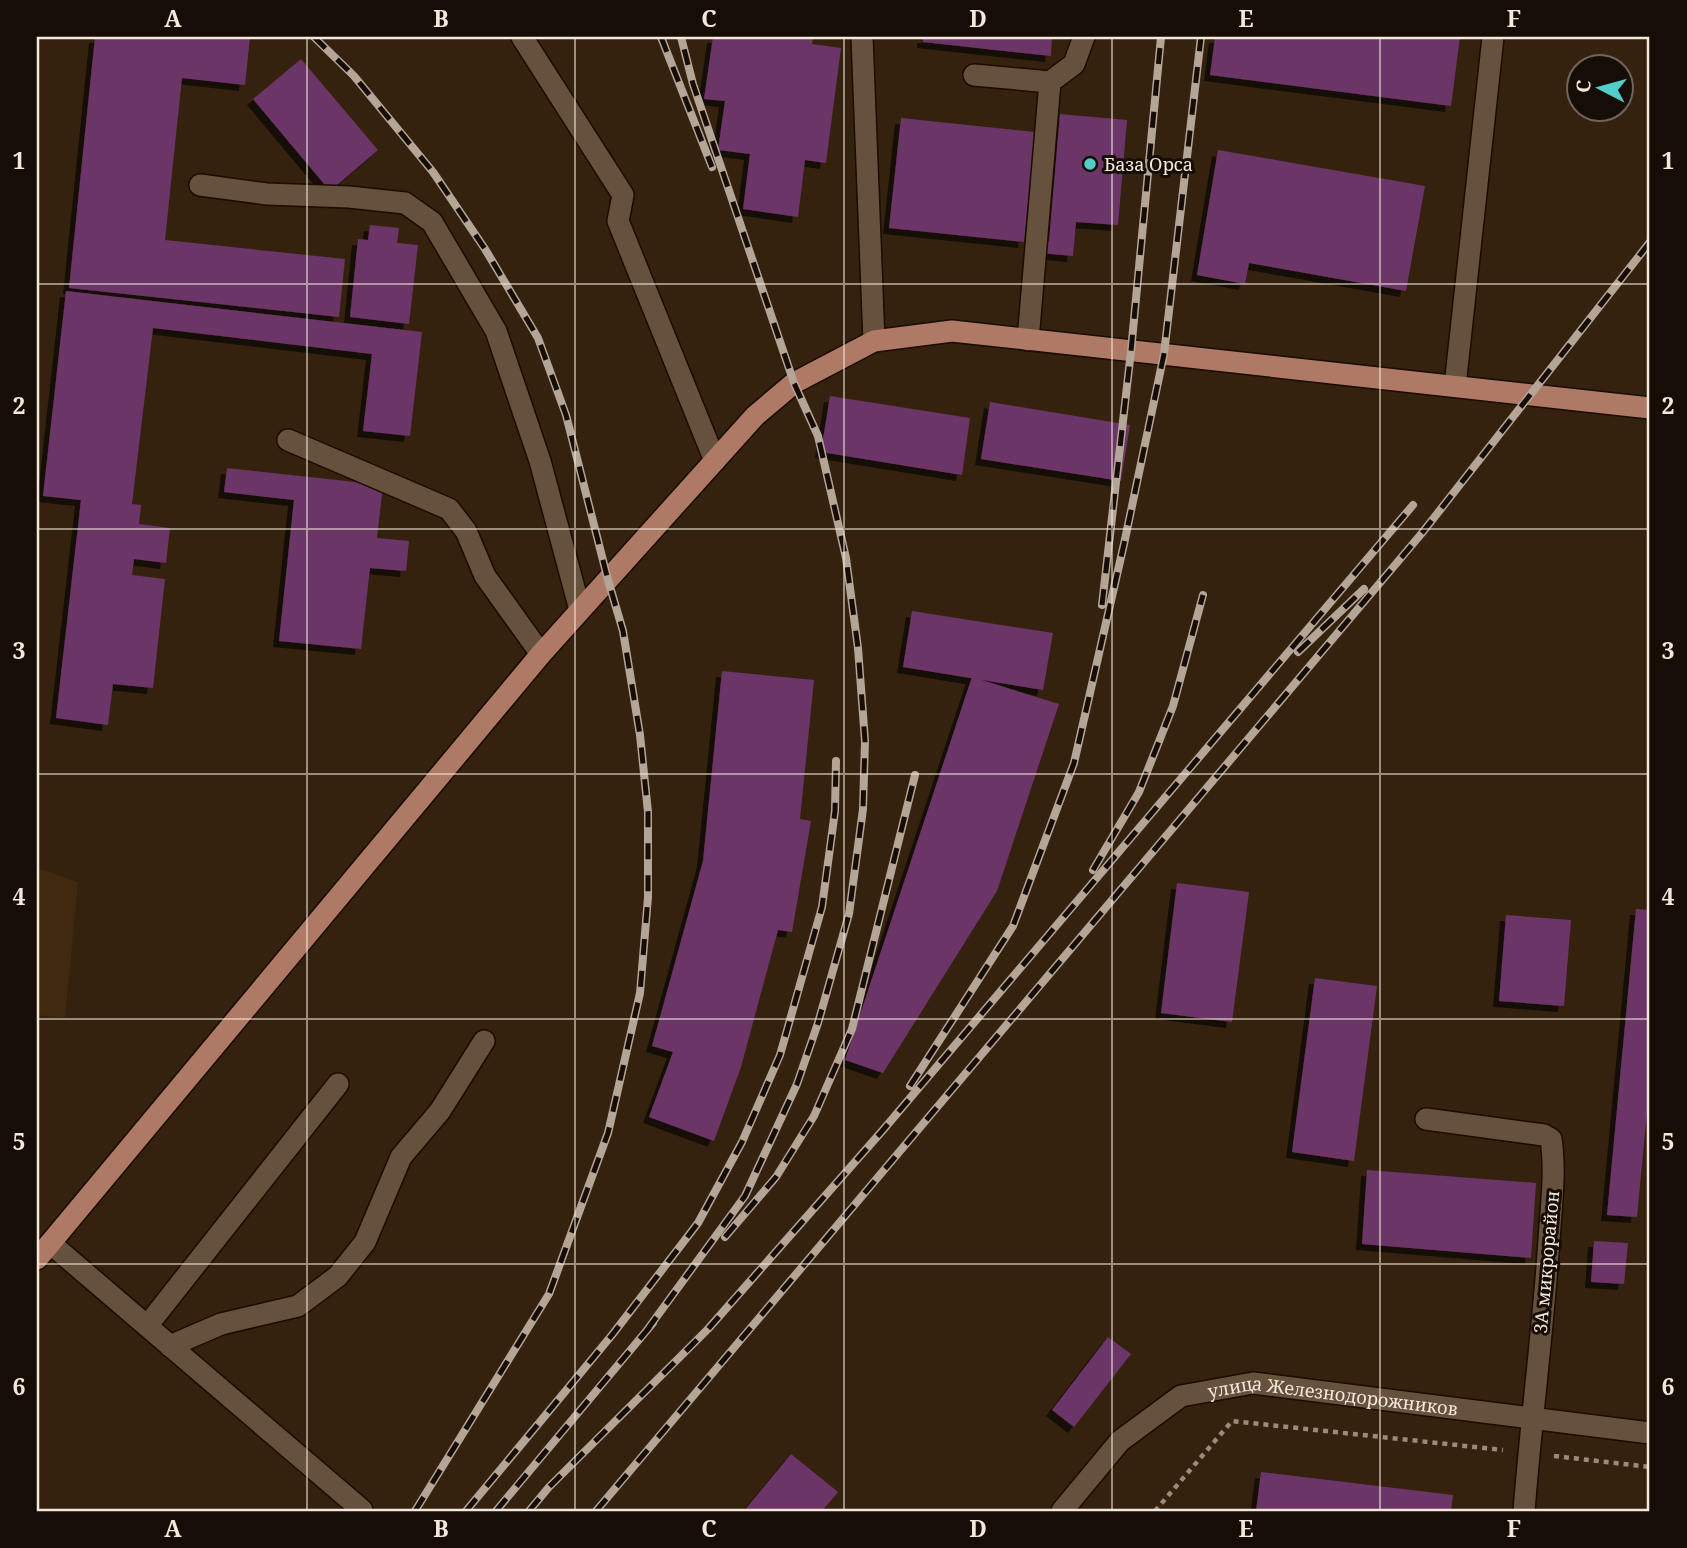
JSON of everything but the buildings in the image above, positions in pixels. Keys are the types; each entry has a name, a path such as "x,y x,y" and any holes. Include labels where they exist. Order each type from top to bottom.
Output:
{"main road":[{"path":"43,1251 541,654 755,416 794,383 874,341 953,331 1650,408"}],"street":[{"path":"522,37 624,195 618,221 715,461"},
{"path":"862,37 874,341"},
{"path":"974,75 1050,82 1074,64 1084,37"},
{"path":"1455,386 1493,37"},
{"path":"1028,340 1050,82"},
{"path":"200,186 267,194 349,197 405,203 432,222 496,331 540,461 580,610"},
{"path":"288,440 449,509 466,531 485,576 541,654"},
{"path":"170,1346 221,1324 298,1306 338,1276 365,1242 401,1157 440,1111 484,1041"},
{"path":"148,1326 338,1084"},
{"name":"3А микрорайон","path":"1426,1119 1544,1135 1550,1139 1553,1174 1547,1276 1531,1417 1524,1511"},
{"path":"43,1251 148,1326 362,1510"},
{"name":"улица Железнодорожников","path":"1062,1511 1120,1441 1181,1396 1253,1384 1650,1433"}],"path":[{"path":"1155,1511 1232,1421 1650,1467"}],"shaded area":[{"path":"37,868 78,882 65,1018 37,1015"}],"railway":[{"path":"314,37 354,76 433,172 485,249 538,338 566,415 623,631 640,735 648,812 648,897 640,993 608,1133 549,1294 415,1511"},
{"path":"661,37 712,167"},
{"path":"647,1330 745,1196 797,1084 818,1023 849,914 863,809 865,741 858,648 846,558 818,436 794,383 693,84 681,37"},
{"path":"1102,605 1131,351 1161,37"},
{"path":"910,1086 1013,926 1074,763 1164,354 1201,37"},
{"path":"596,1511 1422,533 1650,242"},
{"path":"529,1511 549,1487 708,1329 883,1130 1413,505"},
{"path":"1298,652 1364,589"},
{"path":"1093,870 1139,792 1173,706 1203,595"},
{"path":"466,1511 612,1335 698,1223 742,1142 780,1055 822,907 835,811 836,761"},
{"path":"725,1237 776,1177 814,1116 852,1029 915,775"},
{"path":"496,1511 653,1323"}],"place":[{"name":"База Орса","path":"1090,164"}]}
